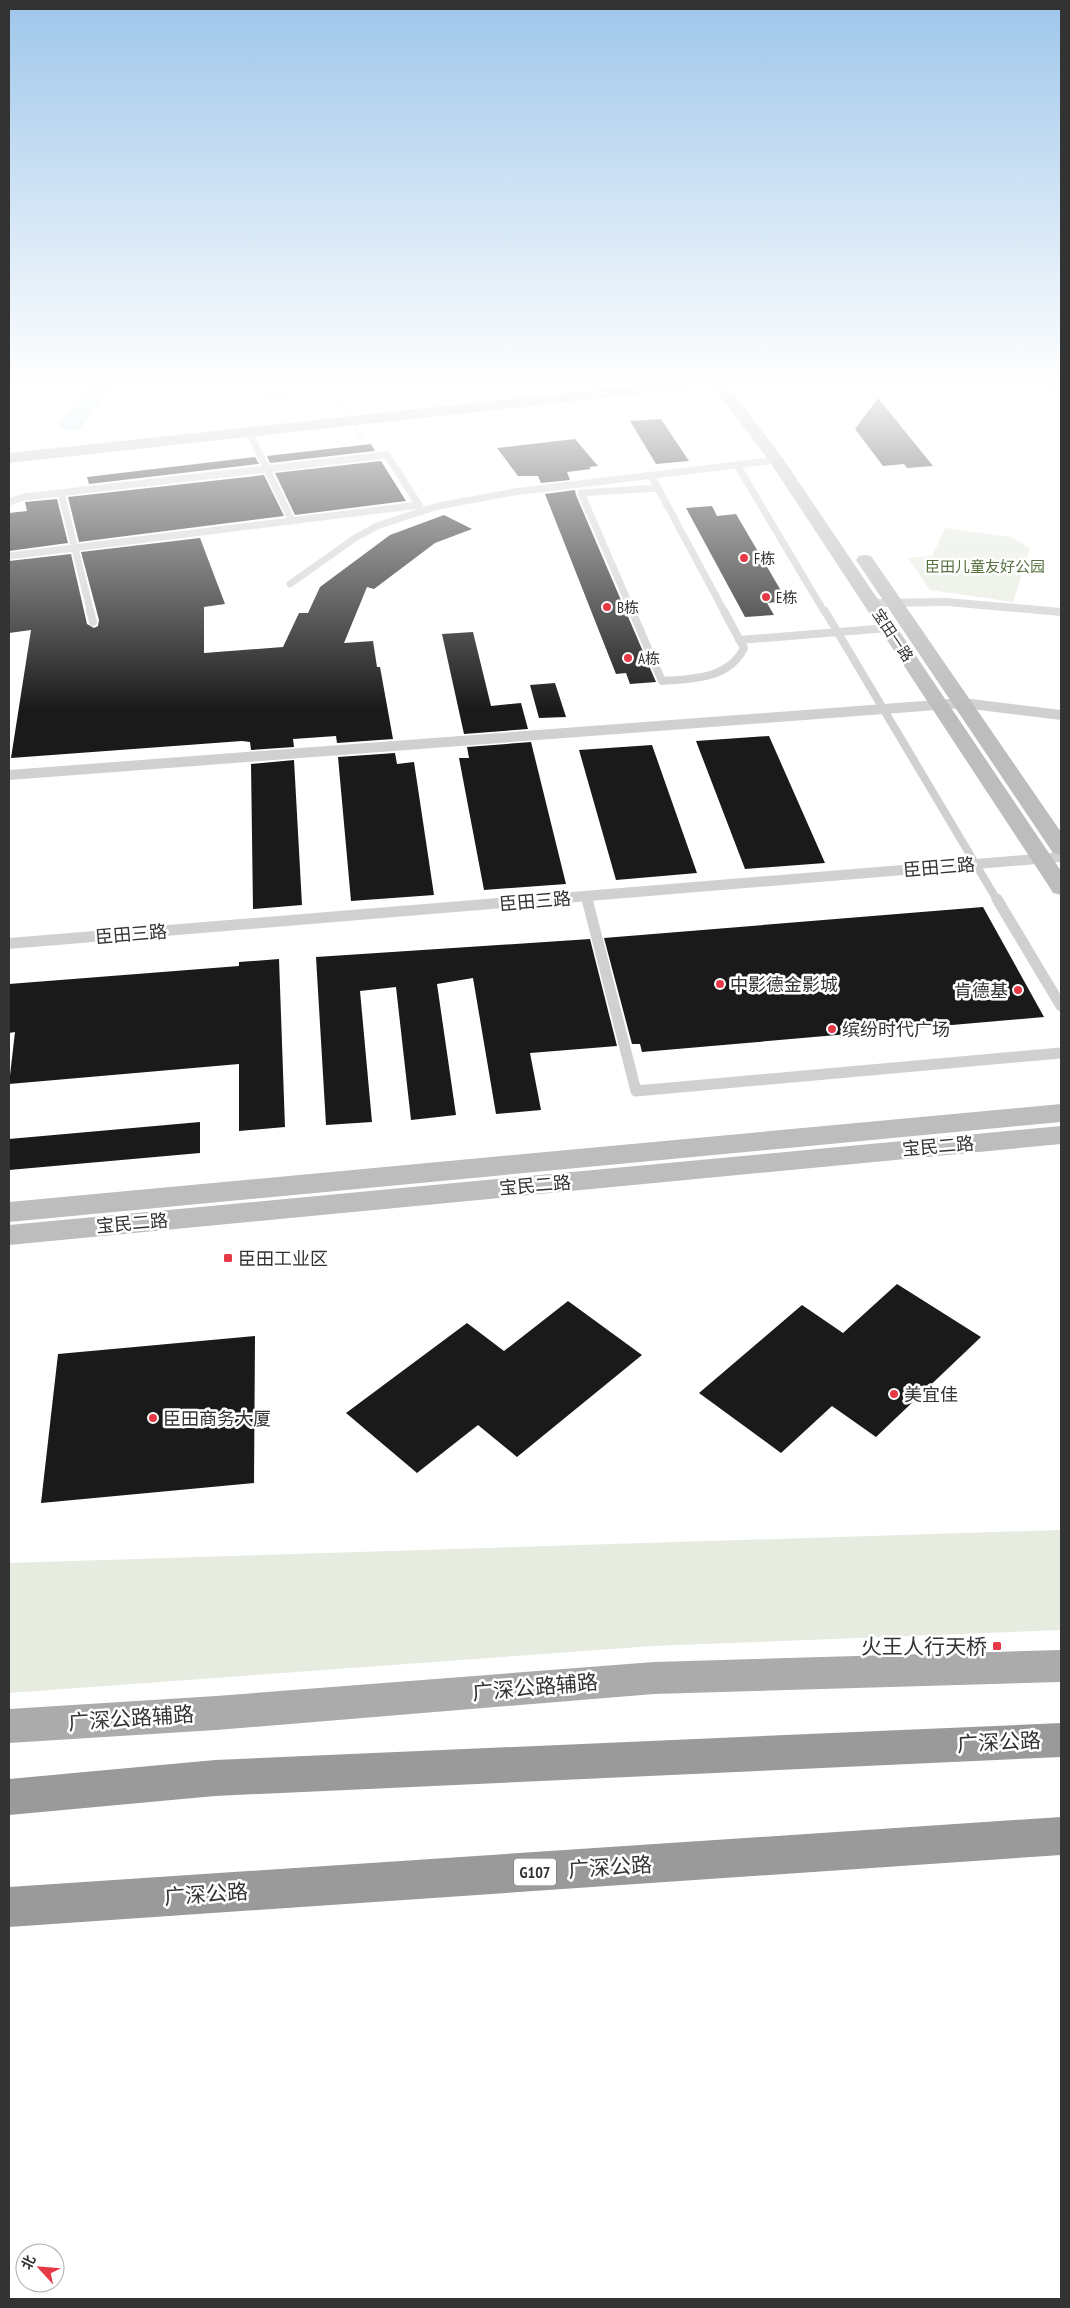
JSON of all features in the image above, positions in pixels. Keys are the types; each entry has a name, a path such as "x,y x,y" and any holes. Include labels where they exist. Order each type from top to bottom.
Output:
{"highway":[{"name":"广深公路","path":"9,1797 215,1778 1061,1740"},
{"name":"广深公路","path":"9,1908 1061,1836"}],"main road":[{"name":"宝田一路","path":"798,493 1061,888"},
{"name":"宝田一路","path":"857,548 1061,848"},
{"name":"宝民二路","path":"9,1235 929,1136 1061,1113"},
{"name":"宝民二路","path":"9,1212 929,1136 1061,1135"},
{"name":"广深公路辅路","path":"9,1726 216,1713 654,1678 1061,1666"}],"street":[{"path":"872,603 946,602 1061,612"},
{"path":"9,793 10,775 963,703 1061,716"},
{"name":"臣田三路","path":"9,944 1061,857"}],"lane":[{"path":"9,502 24,497 61,493 93,622"},
{"path":"278,493 292,521"},
{"path":"9,556 418,505 410,493"},
{"path":"290,584 355,538 377,526 405,515 481,497 516,493"},
{"path":"586,493 581,493 662,681 704,678 715,674 740,658 744,648 661,493"},
{"path":"754,493 1061,1006"},
{"path":"739,640 888,628"},
{"path":"586,896 636,1091 1061,1053"}],"green space":[{"name":"臣田儿童友好公园","path":"945,528 1011,537 1030,548 1013,602 930,590 908,558 932,556"},
{"path":"1061,1530 1061,1630 653,1646 9,1693 9,1563"}],"building":[{"path":"106,493 273,493 284,516 79,542 68,497"},
{"path":"284,493 401,493 406,501 295,515"},
{"path":"576,493 656,682 630,684 626,673 616,674 545,494"},
{"path":"57,499 68,543 9,551 9,513 27,511 25,502"},
{"path":"712,506 717,516 736,514 787,601 767,603 774,615 745,617 686,508"},
{"path":"444,515 472,529 435,543 374,589 367,587 344,643 373,641 377,667 380,667 393,739 337,743 336,736 293,739 294,747 251,750 250,742 242,741 11,758 31,630 9,633 9,561 71,554 87,624 94,628 98,626 99,620 81,552 200,538 225,604 204,607 204,653 283,647 299,613 308,613 320,587 390,535"},
{"path":"473,632 491,706 521,703 528,729 464,734 442,634"},
{"path":"555,683 566,717 539,718 530,685"},
{"path":"769,736 825,863 745,869 696,741"},
{"path":"531,742 566,884 484,890 459,758 469,758 467,747"},
{"path":"652,745 697,873 616,880 579,750"},
{"path":"395,753 397,764 414,762 434,895 351,901 338,757"},
{"path":"294,760 302,905 253,909 251,764"},
{"path":"983,907 1044,1017 642,1052 640,1044 632,1044 604,938"},
{"path":"590,939 617,1046 530,1053 541,1110 496,1114 473,978 437,984 456,1115 411,1120 396,987 360,991 372,1122 326,1125 316,957"},
{"path":"279,959 285,1127 239,1131 239,1064 9,1084 15,1032 9,1033 9,984 239,966 239,962"},
{"path":"200,1122 200,1153 9,1170 9,1139"},
{"path":"897,1284 981,1337 876,1437 832,1406 781,1453 699,1393 802,1305 843,1333"},
{"path":"568,1301 642,1355 517,1457 478,1425 417,1473 346,1413 467,1323 504,1351"},
{"name":"臣田商务大厦","path":"255,1336 254,1483 41,1503 58,1354"}],"place":[{"name":"F栋","path":"744,558"},
{"name":"E栋","path":"766,597"},
{"name":"B栋","path":"607,607"},
{"name":"A栋","path":"628,658"},
{"name":"中影德金影城","path":"720,984"},
{"name":"肯德基","path":"1018,990"},
{"name":"缤纷时代广场","path":"832,1029"},
{"name":"臣田工业区","path":"228,1258"},
{"name":"美宜佳","path":"894,1394"},
{"name":"臣田商务大厦","path":"153,1418"},
{"name":"火王人行天桥","path":"997,1646"}]}
